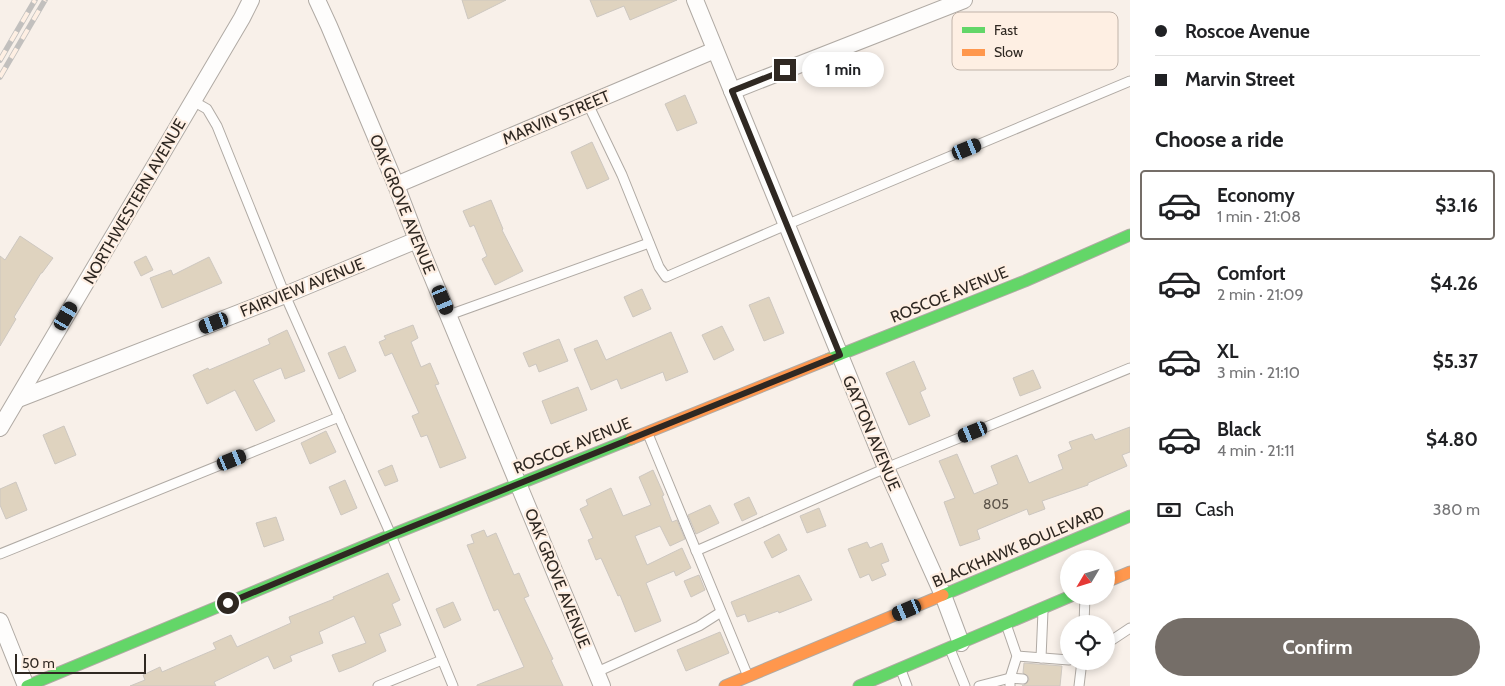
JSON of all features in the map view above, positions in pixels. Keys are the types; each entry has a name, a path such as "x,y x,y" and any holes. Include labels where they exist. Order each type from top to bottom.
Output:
{"street":[{"name":"NORTHWESTERN AVENUE","path":"0,428 252,0"},
{"name":"OAK GROVE AVENUE","path":"317,0 396,185 599,679"},
{"name":"GAYTON AVENUE","path":"695,0 886,468 943,595 956,645"},
{"path":"732,91 964,0"},
{"name":"MARVIN STREET","path":"396,185 715,50"},
{"name":"ROSCOE AVENUE","path":"27,686 391,535 1025,281 1130,235"},
{"name":"FAIRVIEW AVENUE","path":"18,399 285,295 417,240"},
{"name":"BLACKHAWK BOULEVARD","path":"725,686 1130,516"},
{"path":"1115,578 1130,572"},
{"path":"859,686 1060,601"},
{"path":"0,621 27,686"}],"lane":[{"path":"588,104 622,175 658,267 666,277 1130,82"},
{"path":"193,101 207,109 217,126 285,295 391,535 453,686"},
{"path":"449,315 649,243"},
{"path":"696,551 886,468 1130,368"},
{"path":"0,554 339,417"},
{"path":"647,433 748,676"},
{"path":"1041,658 1043,608"},
{"path":"599,679 700,626 721,612"},
{"path":"1005,624 1017,656 1010,682"},
{"path":"1115,638 1130,628"},
{"path":"956,645 964,686"},
{"path":"1017,656 1060,659"},
{"path":"378,686 442,660"},
{"path":"901,668 907,686"},
{"path":"1079,686 1081,670"},
{"path":"979,686 1023,679"}],"building":[{"path":"462,0 506,0 468,19"},
{"path":"590,0 677,0 630,20 624,6 597,17"},
{"path":"685,95 697,123 677,131 665,104"},
{"path":"592,142 609,179 587,189 571,152"},
{"path":"491,200 502,230 523,271 495,285 482,259 487,256 474,225 470,227 463,211"},
{"path":"20,236 53,258 41,273 14,317 16,319 0,346 0,256 5,260"},
{"path":"146,256 153,270 141,276 134,262"},
{"path":"209,257 222,283 162,308 150,278 171,270 173,275"},
{"path":"642,289 651,309 633,317 624,297"},
{"path":"769,297 784,333 764,341 749,305"},
{"path":"413,325 418,338 411,342 421,367 430,363 439,384 435,385 466,458 440,468 427,435 421,437 412,416 419,413 392,353 385,356 379,342 386,339 384,336"},
{"path":"722,326 734,350 714,360 702,335"},
{"path":"287,330 305,371 285,379 281,368 253,380 275,421 256,431 235,390 207,404 193,375 270,344 268,339"},
{"path":"671,332 688,372 666,381 663,372 621,389 617,379 591,390 574,349 597,340 606,360"},
{"path":"559,339 568,361 539,372 536,364 529,367 523,353"},
{"path":"345,346 356,371 339,379 328,353"},
{"path":"914,361 926,389 920,392 930,416 909,425 886,373"},
{"path":"1033,370 1041,388 1020,396 1013,378"},
{"path":"578,387 587,410 551,424 542,401"},
{"path":"64,426 76,455 55,464 43,435"},
{"path":"1130,427 1130,452 1122,455 1127,466 1088,483 1088,485 1042,501 1045,509 1029,515 1027,509 979,529 977,530 980,539 960,546 944,502 955,498 939,461 957,454 974,494 998,484 991,466 1017,455 1029,483 1063,469 1058,455 1072,449 1069,442 1092,434 1095,440"},
{"path":"326,431 336,452 310,464 301,443"},
{"path":"392,465 398,481 385,486 378,471"},
{"path":"653,470 664,495 662,496 672,522 677,520 685,539 670,546 660,526 635,536 647,565 682,548 691,568 676,576 674,571 646,583 661,621 635,632 620,595 618,596 601,558 596,560 588,540 593,538 580,509 588,505 586,500 611,488 623,516 651,505 639,477"},
{"path":"345,480 357,508 341,515 329,487"},
{"path":"16,482 27,510 6,519 0,505 0,489"},
{"path":"749,497 757,514 742,521 734,504"},
{"path":"710,505 719,523 696,534 688,515"},
{"path":"819,508 826,526 807,533 800,516"},
{"path":"276,517 284,540 264,547 256,523"},
{"path":"484,530 487,537 496,533 514,575 519,573 529,596 524,598 553,659 551,660 563,686 477,686 524,667 498,609 494,611 467,545 474,543 471,535"},
{"path":"779,534 787,550 772,558 764,542"},
{"path":"867,542 870,548 882,543 889,561 881,564 886,575 872,581 869,574 860,578 848,549"},
{"path":"388,573 400,600 392,604 401,625 379,634 386,651 352,667 339,672 332,655 366,643 354,616 319,632 323,643 290,656 292,661 274,669 268,656 214,682 216,686 130,686 145,680 143,675 160,667 162,672 216,649 213,643 231,635 237,647 291,623 289,617 334,599 333,597"},
{"path":"699,575 705,590 691,597 684,581"},
{"path":"799,575 812,600 779,613 778,611 748,622 745,614 737,617 731,602"},
{"path":"453,602 461,620 444,628 436,609"},
{"path":"720,632 729,653 686,671 677,650"},
{"path":"1024,663 1060,666 1062,670 1060,686 1022,686 1029,680 1028,676 1023,673"}],"railway":[{"path":"0,60 35,0"},
{"path":"0,77 45,0"}],"traffic: fast":[{"path":"829,359 1025,281 1130,235"},
{"path":"27,686 391,535 631,439"},
{"path":"943,595 1130,516"},
{"path":"859,686 1060,601"}],"traffic: slow":[{"path":"631,439 829,359"},
{"path":"1115,578 1130,572"},
{"path":"725,686 943,595"}],"route":[{"path":"228,603 391,535 840,355 732,91 785,70"}]}
